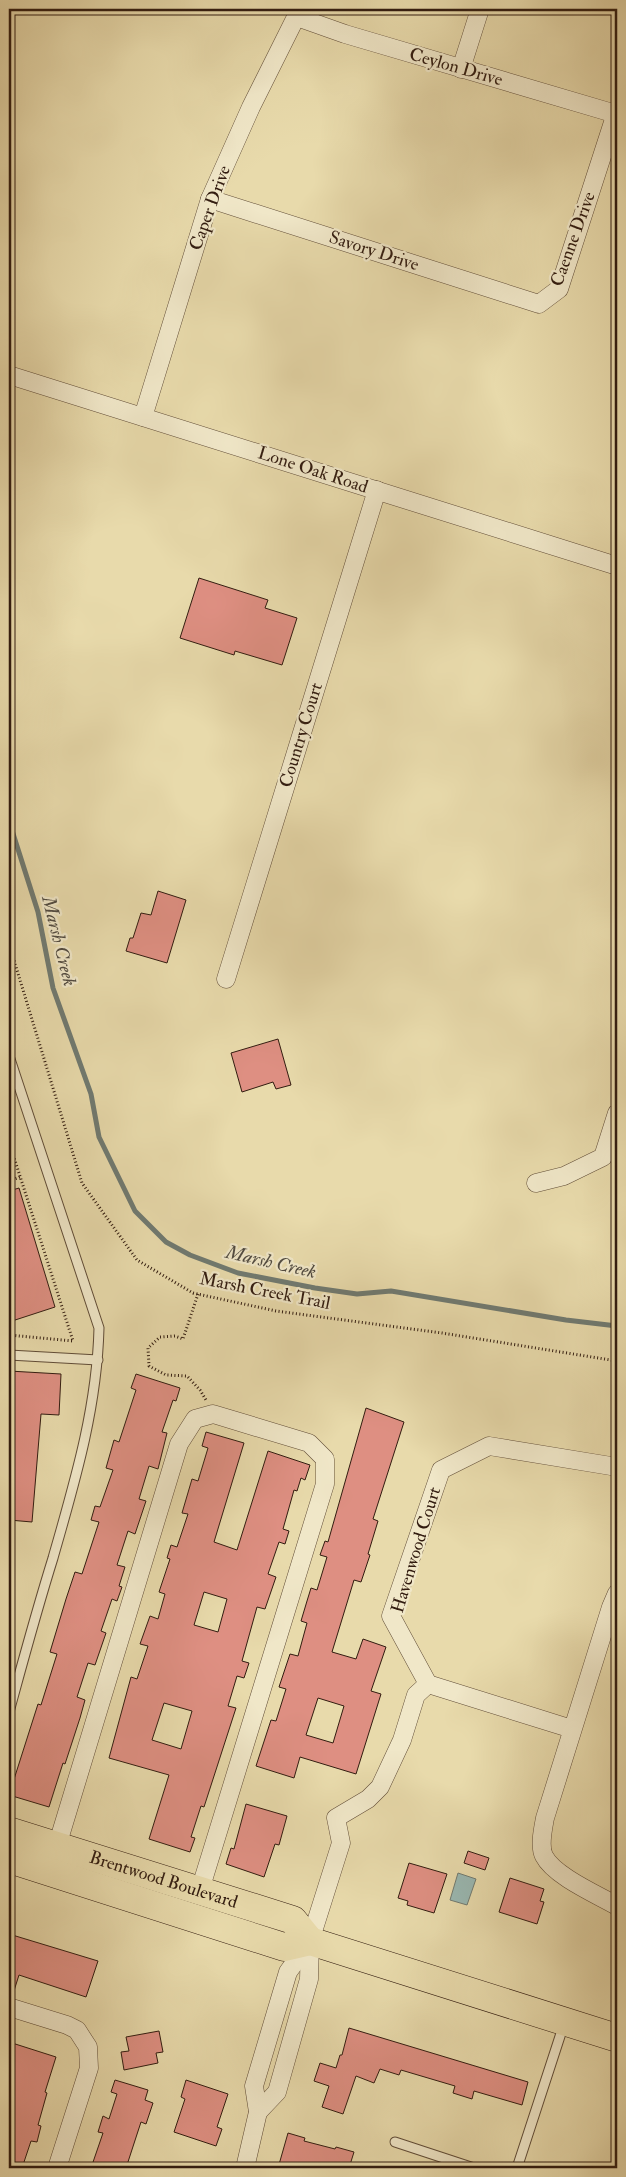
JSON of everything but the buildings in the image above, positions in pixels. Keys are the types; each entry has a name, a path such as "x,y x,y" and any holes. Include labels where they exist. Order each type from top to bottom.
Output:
{"main road":[{"name":"Brentwood Boulevard","path":"9,1831 293,1920 310,1941 284,1947 9,1859"},
{"path":"310,1941 617,2038"}],"street":[{"path":"461,69 480,9"},
{"name":"Ceylon Drive","path":"298,13 461,69 617,112"},
{"name":"Caper Drive","path":"143,417 210,199 251,107 298,13"},
{"name":"Caenne Drive","path":"539,304 559,289 617,112"},
{"name":"Savory Drive","path":"210,199 539,304"},
{"name":"Lone Oak Road","path":"9,375 617,566"},
{"name":"Country Court","path":"226,979 376,490"},
{"path":"536,1183 564,1176 603,1157 617,1113"},
{"path":"57,1846 179,1444 195,1419 213,1414 309,1443 325,1458 325,1484 200,1890"},
{"name":"Havenwood Court","path":"428,1684 391,1616 441,1470 489,1446 617,1467"},
{"path":"617,1593 545,1818 542,1842 544,1856 558,1871 617,1906"},
{"path":"258,2112 276,2092 283,2074 293,2030 309,1978 310,1941 341,1843 336,1818 368,1800 380,1787 402,1740 416,1696 428,1684 572,1729"},
{"path":"245,2168 258,2112 254,2086 288,1972 310,1941"},
{"path":"9,2007 67,2025 77,2030 88,2048 89,2068 57,2168"}],"lane":[{"path":"9,1056 99,1328 98,1360 92,1412 77,1477 9,1712"},
{"path":"9,1356 98,1360"},
{"path":"517,2168 564,2021"},
{"path":"394,2142 474,2168"}],"path":[{"name":"Marsh Creek Trail","path":"9,944 82,1183 137,1260 198,1294 276,1311 442,1333 617,1360"},
{"path":"9,1142 73,1341 9,1335"},
{"path":"9,1181 20,1177"},
{"path":"198,1294 183,1339 175,1336 160,1337 148,1348 149,1366 166,1375 187,1376 200,1390 213,1414"}],"water":[{"path":"458,1873 476,1879 467,1905 450,1900"}],"waterway":[{"name":"Marsh Creek","path":"9,821 38,912 53,988 91,1094 99,1137 135,1211 166,1242 190,1255 238,1273 315,1288 357,1294 391,1291 566,1320 617,1326"}]}
